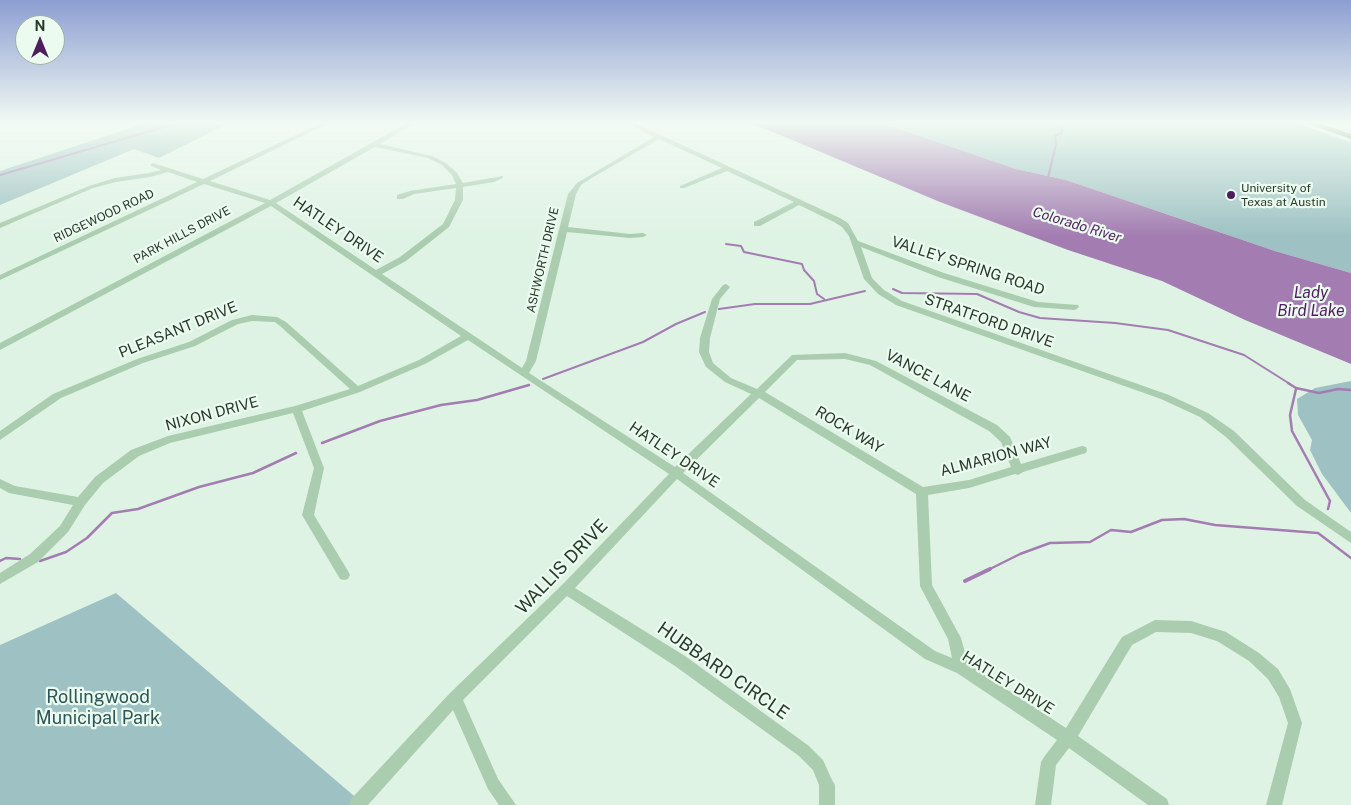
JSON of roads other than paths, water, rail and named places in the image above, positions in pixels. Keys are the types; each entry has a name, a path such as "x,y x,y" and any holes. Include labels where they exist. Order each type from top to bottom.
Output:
{"street":[{"name":"RIDGEWOOD ROAD","path":"0,278 248,161"},
{"name":"PARK HILLS DRIVE","path":"0,347 348,161"},
{"path":"376,274 403,259 446,225 457,205 460,185 455,174 444,164 435,161"},
{"name":"ASHWORTH DRIVE","path":"524,374 531,362 568,204 579,184 618,161"},
{"name":"STRATFORD DRIVE","path":"708,161 845,225 855,242 868,279 881,292 899,303 1165,397 1204,415 1230,434 1301,503 1351,538"},
{"name":"HATLEY DRIVE","path":"153,165 271,203 524,374 676,473 930,655 962,668 1068,738 1160,805"},
{"path":"682,187 726,169"},
{"path":"0,226 91,187 167,170"},
{"path":"400,197 412,192 492,181 501,177"},
{"path":"757,224 798,203"},
{"path":"563,228 630,236 643,235"},
{"name":"VALLEY SPRING ROAD","path":"855,242 941,275 1037,305 1074,307"},
{"name":"ROCK WAY","path":"726,287 716,299 705,338 704,352 709,364 728,380 760,394 922,492"},
{"name":"PLEASANT DRIVE","path":"0,436 57,396 140,361 185,347 236,322 252,318 277,320 283,324 357,390"},
{"name":"NIXON DRIVE","path":"0,578 34,558 64,528 81,502 100,480 135,452 168,440 296,409 357,390 422,362 468,336"},
{"name":"VANCE LANE","path":"795,357 846,356 873,364 993,428 1006,440 1018,471"},
{"name":"WALLIS DRIVE","path":"357,805 455,698 566,589 676,473 760,394 785,365 795,357"},
{"path":"296,409 320,468 308,515 344,575"},
{"name":"ALMARION WAY","path":"922,492 969,484 1018,471 1082,450"},
{"path":"0,483 13,490 81,502"},
{"path":"922,492 926,586 954,638 962,668"},
{"name":"HUBBARD CIRCLE","path":"566,589 680,661 804,751 818,765 827,785 827,805"},
{"path":"1043,805 1049,762 1068,738 1128,641 1155,626 1191,628 1221,636 1254,656 1272,674 1285,694 1295,723 1274,805"},
{"path":"455,698 493,784 508,805"}],"water":[{"name":"Lady Bird Lake","path":"841,161 991,161 1016,169 1066,180 1275,251 1351,273 1351,364 1245,320 1162,281 1068,250 940,202"}],"waterway":[{"path":"0,175 49,161"},
{"path":"1048,178 1052,161"},
{"path":"726,244 741,246 744,252 802,264 804,270 814,281 817,294 824,299"},
{"path":"893,289 902,293 977,294 1019,312 1040,318 1115,323 1168,330 1244,355 1290,384"},
{"path":"719,309 755,304 810,304 865,291"},
{"path":"543,379 643,342 676,324 705,312"},
{"path":"1288,383 1296,388 1319,393 1338,389 1351,390"},
{"path":"322,443 380,421 441,405 477,400 529,385"},
{"path":"1296,389 1290,415 1292,431 1330,501 1328,509"},
{"path":"40,561 66,552 87,538 112,513 138,509 199,487 253,473 296,453"},
{"path":"990,569 1020,554 1050,543 1090,542 1111,530 1131,532 1162,520 1184,519 1215,525 1318,533 1351,558"},
{"path":"0,561 6,558 20,559"},
{"path":"965,581 990,569"}],"place":[{"name":"University of Texas at Austin","path":"1231,195"}],"water label":[{"name":"Colorado River","path":"1077,225"}],"park label":[{"name":"Rollingwood Municipal Park","path":"98,708"}]}
